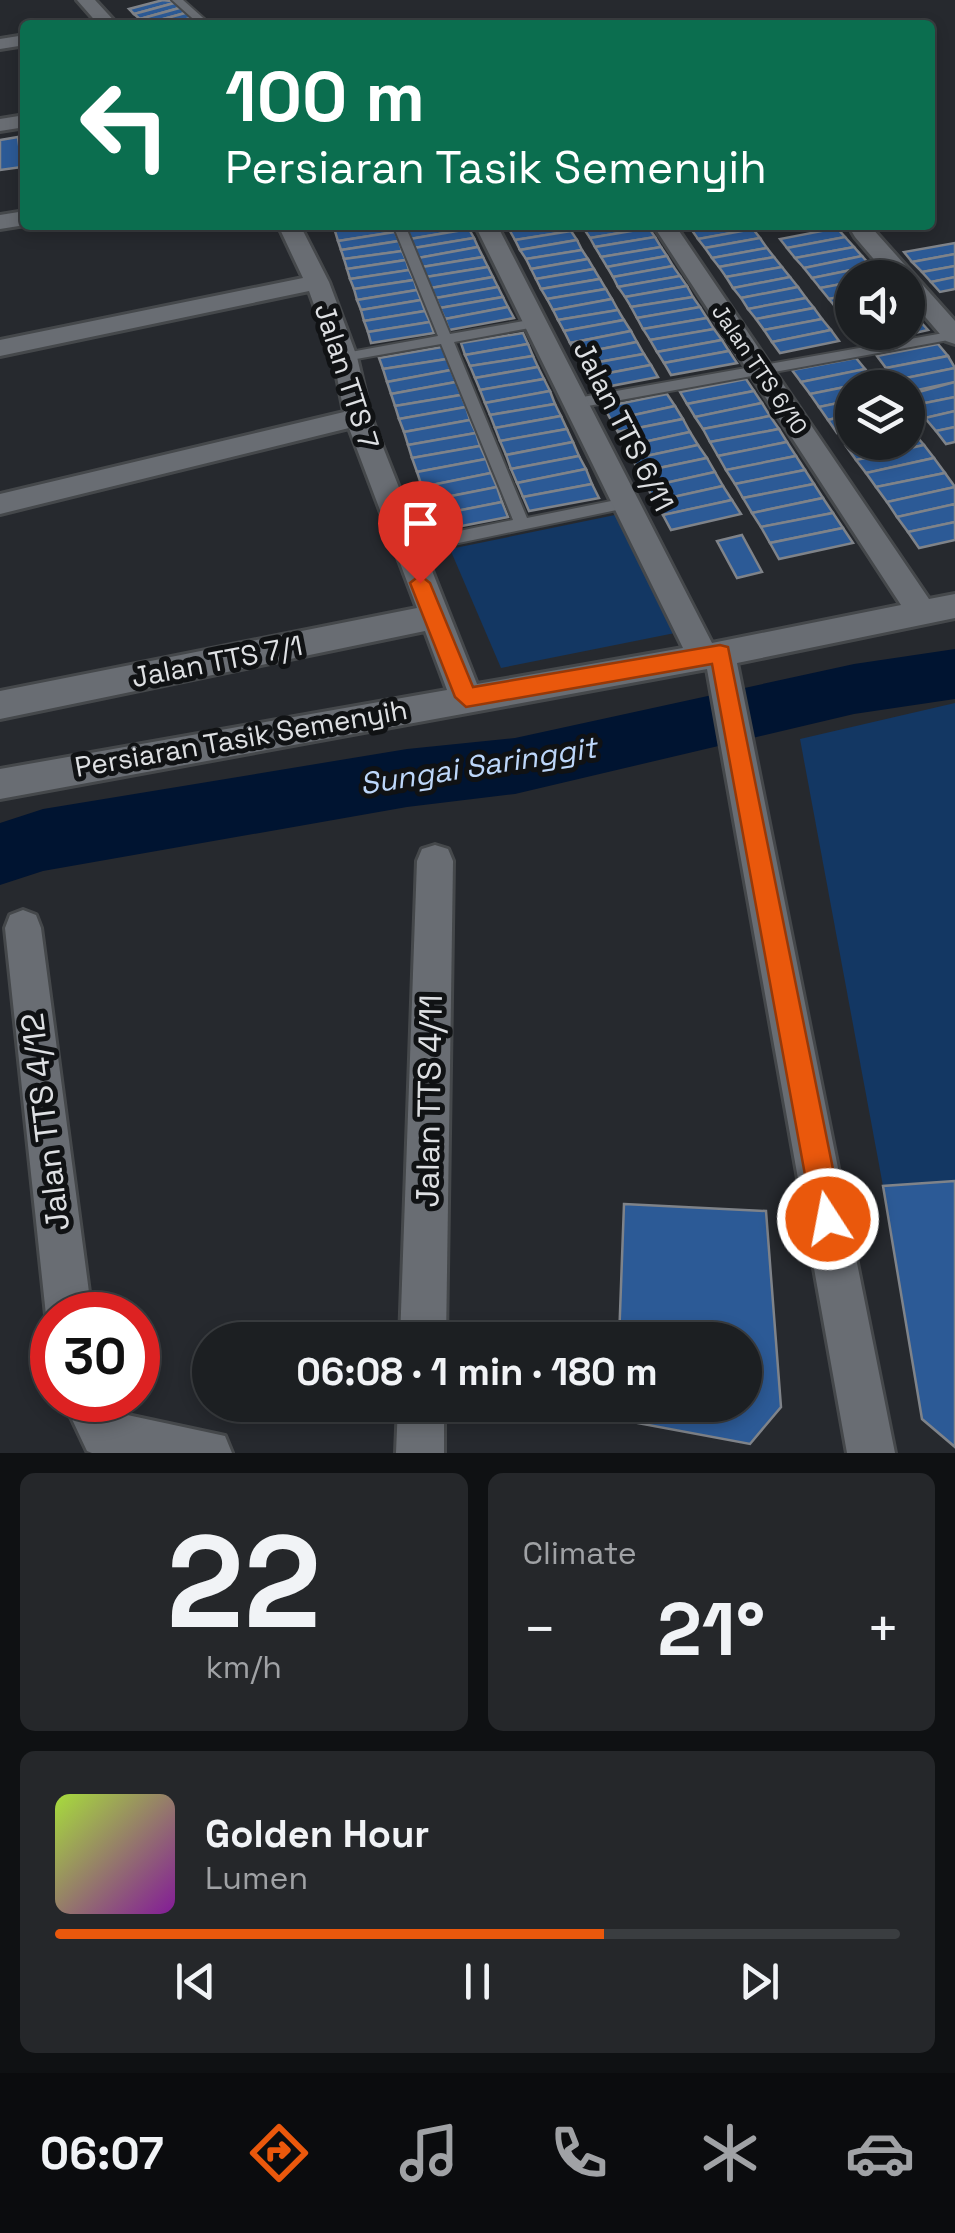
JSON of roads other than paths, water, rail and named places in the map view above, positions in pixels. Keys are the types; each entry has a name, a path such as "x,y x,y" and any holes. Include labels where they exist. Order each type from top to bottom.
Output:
{"street":[{"path":"86,0 104,20"},
{"name":"Jalan TTS 7","path":"292,230 317,282 344,357 358,417 466,697"},
{"name":"Jalan TTS 6/11","path":"488,230 626,503 712,655 732,704 871,1453"},
{"name":"Jalan TTS 6/10","path":"667,230 922,613"},
{"path":"862,232 887,260"},
{"path":"0,348 317,282"},
{"path":"925,302 954,335"},
{"path":"0,504 358,417"},
{"name":"Persiaran Tasik Semenyih","path":"0,784 712,655 955,606"},
{"name":"Jalan TTS 7/1","path":"0,706 434,617"},
{"name":"Jalan TTS 4/11","path":"423,1322 435,861"},
{"name":"Jalan TTS 4/12","path":"23,928 65,1292"},
{"path":"98,1422 104,1434 208,1453"},
{"path":"420,1453 421,1422"}],"lane":[{"path":"177,0 200,20"},
{"path":"401,230 522,524"},
{"path":"344,357 535,323"},
{"path":"576,403 758,367 954,335"},
{"path":"406,548 626,503"}],"waterway":[{"name":"Sungai Saringgit","path":"0,854 43,840 407,778 515,766 854,689 955,674"}]}
